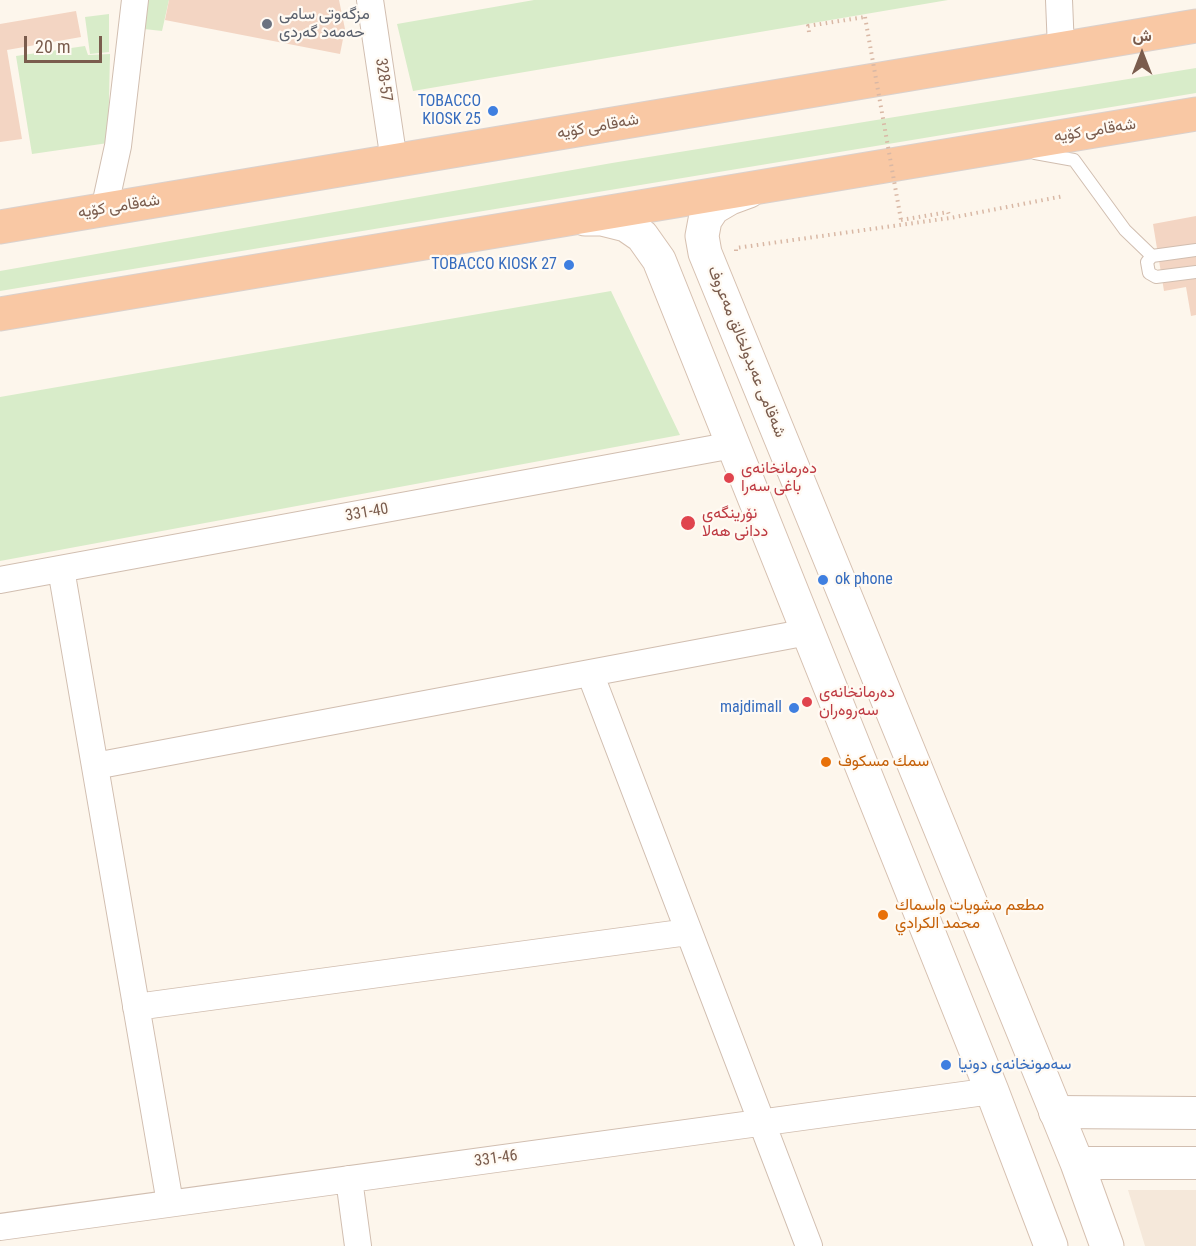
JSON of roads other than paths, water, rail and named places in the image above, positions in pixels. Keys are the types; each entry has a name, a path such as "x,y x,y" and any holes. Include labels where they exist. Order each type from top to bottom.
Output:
{"highway":[{"name":"شەقامی کۆیە","path":"0,227 1196,26"},
{"name":"شەقامی کۆیە","path":"0,314 1196,114"}],"main road":[{"name":"شەقامی عەبدولخالق مەعروف","path":"762,187 730,198 713,208 705,220 702,236 705,253 1077,1163 1107,1246"},
{"path":"568,219 602,219 626,225 642,236 658,260 992,1091 1051,1246"},
{"path":"714,397 758,380"}],"street":[{"path":"104,210 118,146 135,0"},
{"name":"328-57","path":"370,0 394,161"},
{"path":"1059,0 1061,49"},
{"name":"331-40","path":"0,580 734,446"},
{"path":"61,569 170,1203"},
{"path":"95,766 808,632"},
{"path":"590,673 809,1246"},
{"path":"136,1007 688,932"},
{"name":"331-46","path":"0,1227 992,1091"},
{"path":"1055,1112 1196,1113"},
{"path":"1107,1112 1098,1125 1096,1140 1103,1154 1116,1163"},
{"path":"1077,1163 1196,1163"},
{"path":"349,1179 358,1246"}],"lane":[{"path":"1001,146 1074,160 1125,230 1152,256"},
{"path":"1196,250 1152,256 1147,262 1149,273 1156,278 1196,272"}],"place":[{"name":"مزگەوتی سامی حەمەد گەردی","path":"267,24"},
{"name":"TOBACCO KIOSK 25","path":"493,111"},
{"name":"TOBACCO KIOSK 27","path":"569,265"},
{"name":"دەرمانخانەی باغی سەرا","path":"729,478"},
{"name":"نۆرینگەی ددانی هەلا","path":"688,523"},
{"name":"ok phone","path":"823,580"},
{"name":"دەرمانخانەی سەروەران","path":"807,702"},
{"name":"majdimall","path":"794,708"},
{"name":"سمك مسكوف","path":"826,762"},
{"name":"مطعم مشويات واسماك محمد الكرادي","path":"883,915"},
{"name":"سەمونخانەی دونیا","path":"946,1065"}]}
